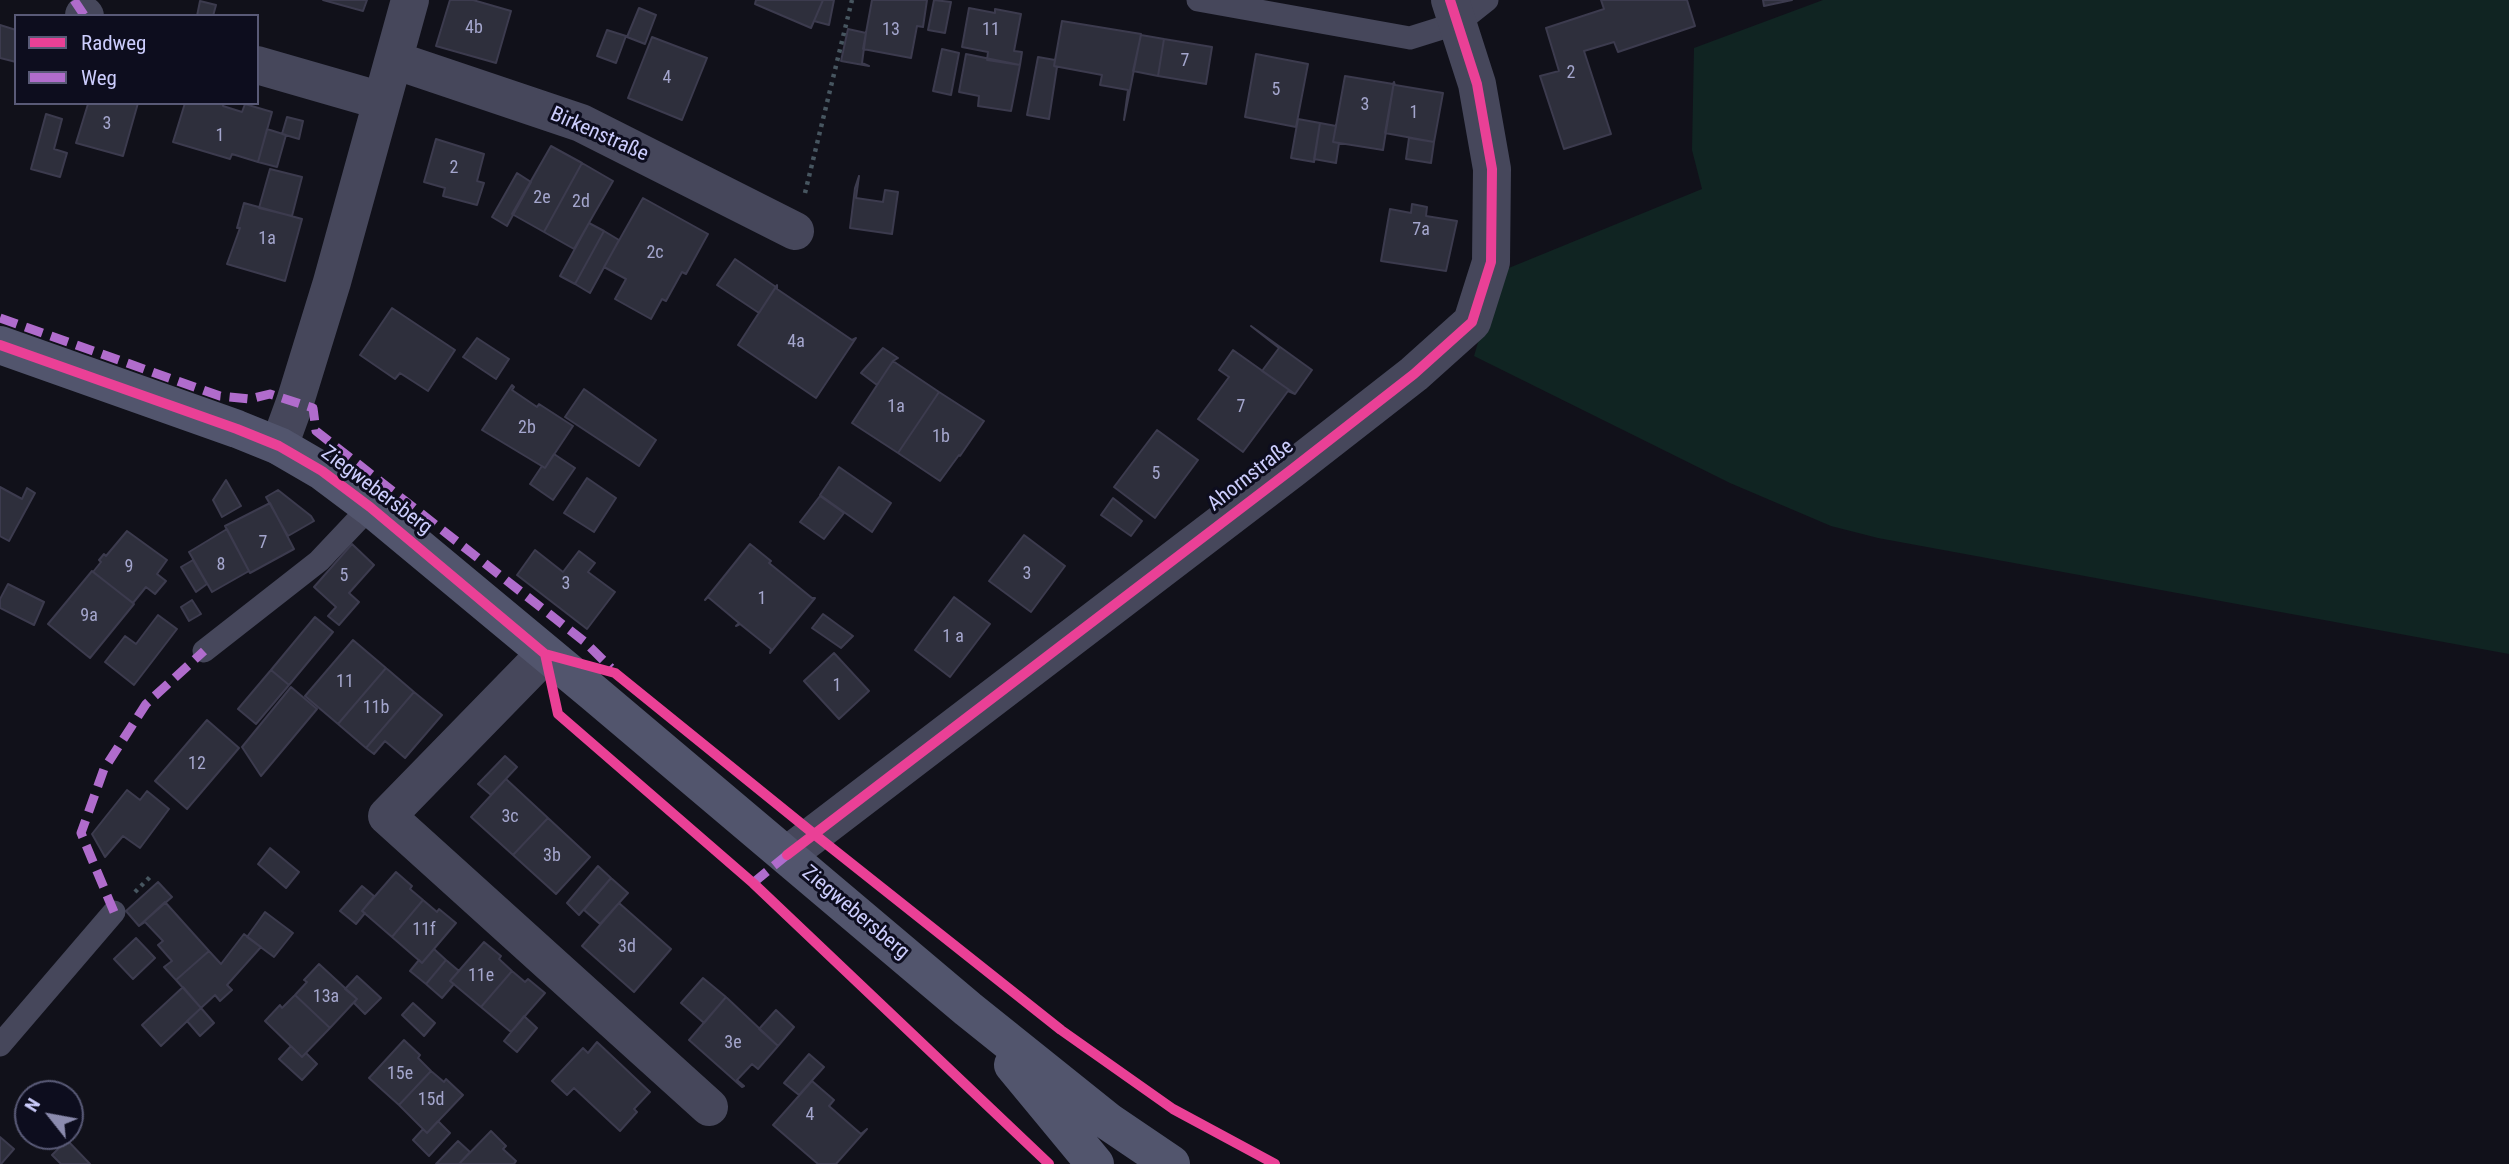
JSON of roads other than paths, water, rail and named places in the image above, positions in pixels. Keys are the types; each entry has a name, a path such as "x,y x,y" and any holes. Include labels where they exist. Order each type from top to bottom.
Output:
{"main road":[{"name":"Ziegwebersberg","path":"0,345 237,429 279,446 322,471 370,507 968,1009 1109,1122 1171,1164"},
{"path":"968,1009 1096,1164"}],"street":[{"path":"279,446 332,282 410,0"},
{"name":"Ahornstraße","path":"787,855 1301,462 1414,374 1472,322 1491,262 1492,169 1465,8"},
{"name":"Birkenstraße","path":"394,60 581,123 795,231"},
{"path":"259,66 382,101"},
{"path":"545,654 387,816 709,1107"}],"lane":[{"path":"1198,0 1410,38 1465,8"},
{"path":"204,651 319,561 370,507"},
{"path":"0,1045 114,912"}]}
